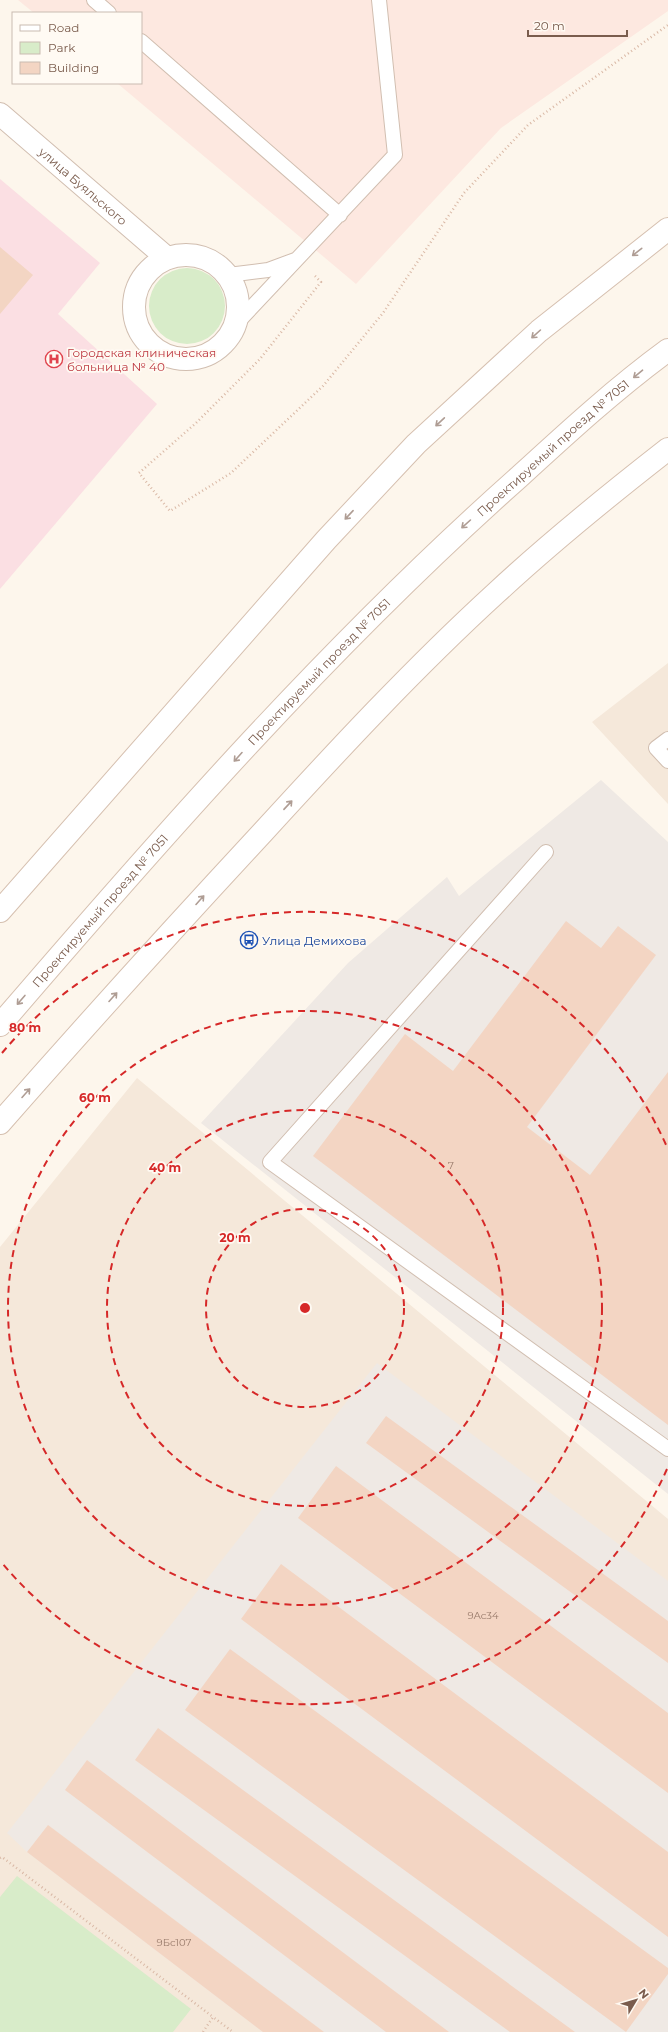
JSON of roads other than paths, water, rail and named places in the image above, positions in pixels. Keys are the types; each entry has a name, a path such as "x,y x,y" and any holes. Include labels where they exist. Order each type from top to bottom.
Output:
{"main road":[{"name":"улица Буяльского","path":"0,114 167,258"},
{"path":"0,911 326,540 416,444 539,331 668,229"},
{"path":"182,254 199,256 216,263 228,275 236,290 239,307 236,324 228,339 215,351 199,358 182,359 166,355 151,346 140,332 134,316 134,299 140,283 150,268 167,258 182,254"},
{"name":"Проектируемый проезд № 7051","path":"0,1025 257,735 353,634 451,537 561,439 668,350"},
{"path":"0,1123 326,763 418,668 495,593 560,536 668,449"}],"lane":[{"path":"94,0 108,12"},
{"path":"236,324 298,260 395,155 379,0"},
{"path":"142,42 340,215"},
{"path":"228,275 268,270 298,260"},
{"path":"668,738 656,748 668,761"},
{"path":"546,852 270,1162 668,1449"}],"place":[{"name":"Городская клиническая больница № 40","path":"54,359"},
{"name":"Улица Демихова","path":"249,940"}]}
